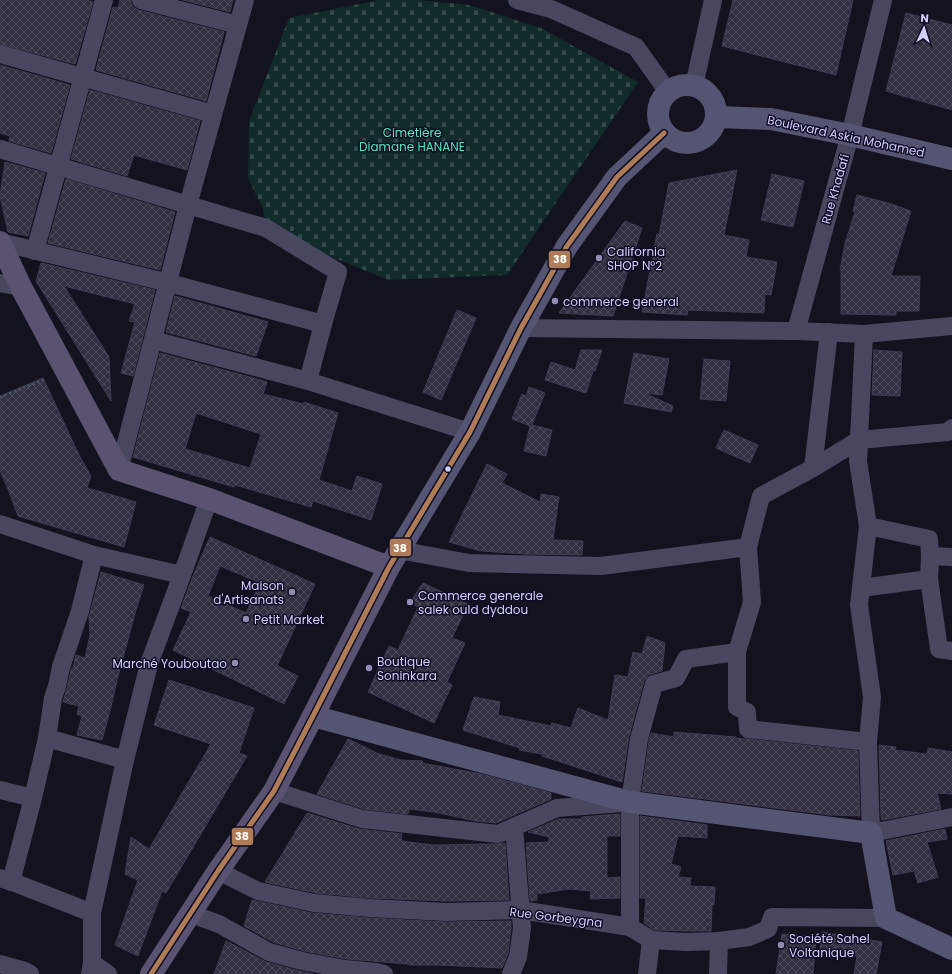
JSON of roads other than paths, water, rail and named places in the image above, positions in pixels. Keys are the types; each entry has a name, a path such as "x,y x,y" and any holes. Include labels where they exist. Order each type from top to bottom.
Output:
{"main road":[{"path":"0,242 10,285 66,372 119,470 394,558 274,791 218,870 151,974"}],"street":[{"path":"35,251 104,0"},
{"path":"141,0 160,2 238,25"},
{"path":"119,470 188,206 245,0"},
{"path":"517,0 552,4 636,47 668,92"},
{"path":"694,86 713,0"},
{"name":"Rue Khadafi","path":"796,331 850,136 883,0"},
{"path":"0,54 213,114"},
{"path":"680,86 694,86 703,90 710,97 715,107 716,117 713,128 706,137 696,142 684,144 673,140 664,133 658,123 657,112 660,101 668,92 680,86"},
{"name":"Boulevard Askia Mohamed","path":"716,117 771,119 952,159"},
{"path":"664,133 617,177 567,246 521,328 470,432 394,558 469,563 601,566 748,547"},
{"path":"0,149 266,228 338,272 308,382"},
{"path":"0,242 169,283 323,324"},
{"path":"521,328 796,331 864,334 952,326"},
{"path":"813,468 829,332"},
{"path":"864,334 858,461 868,526 859,605 872,697 868,742 871,833 886,918 952,949"},
{"path":"153,340 308,382 470,432"},
{"path":"868,742 748,729 747,712 737,707 737,652 752,602 748,547 761,496 813,468 859,440 948,432 952,428"},
{"path":"108,974 91,968 92,913 125,760 149,664 209,499"},
{"path":"0,524 94,555 182,575"},
{"path":"868,526 928,539 930,556 929,579 938,649 952,651"},
{"path":"92,913 5,880 33,798 47,738 53,698 58,686 61,667 80,611 94,555"},
{"path":"930,556 952,556"},
{"path":"861,588 929,579"},
{"path":"630,927 630,802 639,740 654,684 676,678 686,659 737,652"},
{"path":"313,716 630,802 871,833 952,817"},
{"path":"47,738 125,760"},
{"path":"0,790 33,798"},
{"path":"274,791 362,819 498,834 557,808 630,802"},
{"path":"511,974 518,957 522,928 514,827"},
{"name":"Rue Gorbeygna","path":"218,870 258,891 314,903 446,912 521,910 630,927 651,940 686,942 719,941 749,937 768,929 772,917 886,918"},
{"path":"190,914 219,924 269,952 302,961 384,974"},
{"path":"647,974 651,940"},
{"path":"718,974 719,941"},
{"path":"0,964 25,971 30,974"}],"place":[{"name":"California SHOP N°2","path":"599,258"},
{"name":"commerce general","path":"555,301"},
{"name":"Maison d'Artisanats","path":"292,592"},
{"name":"Commerce generale salek ould dyddou","path":"410,602"},
{"name":"Petit Market","path":"246,619"},
{"name":"Marché Youboutao","path":"235,663"},
{"name":"Boutique Soninkara","path":"369,668"},
{"name":"Société Sahel Voltanique","path":"781,945"}],"park label":[{"name":"Cimetière Diamane HANANE","path":"412,139"}]}
